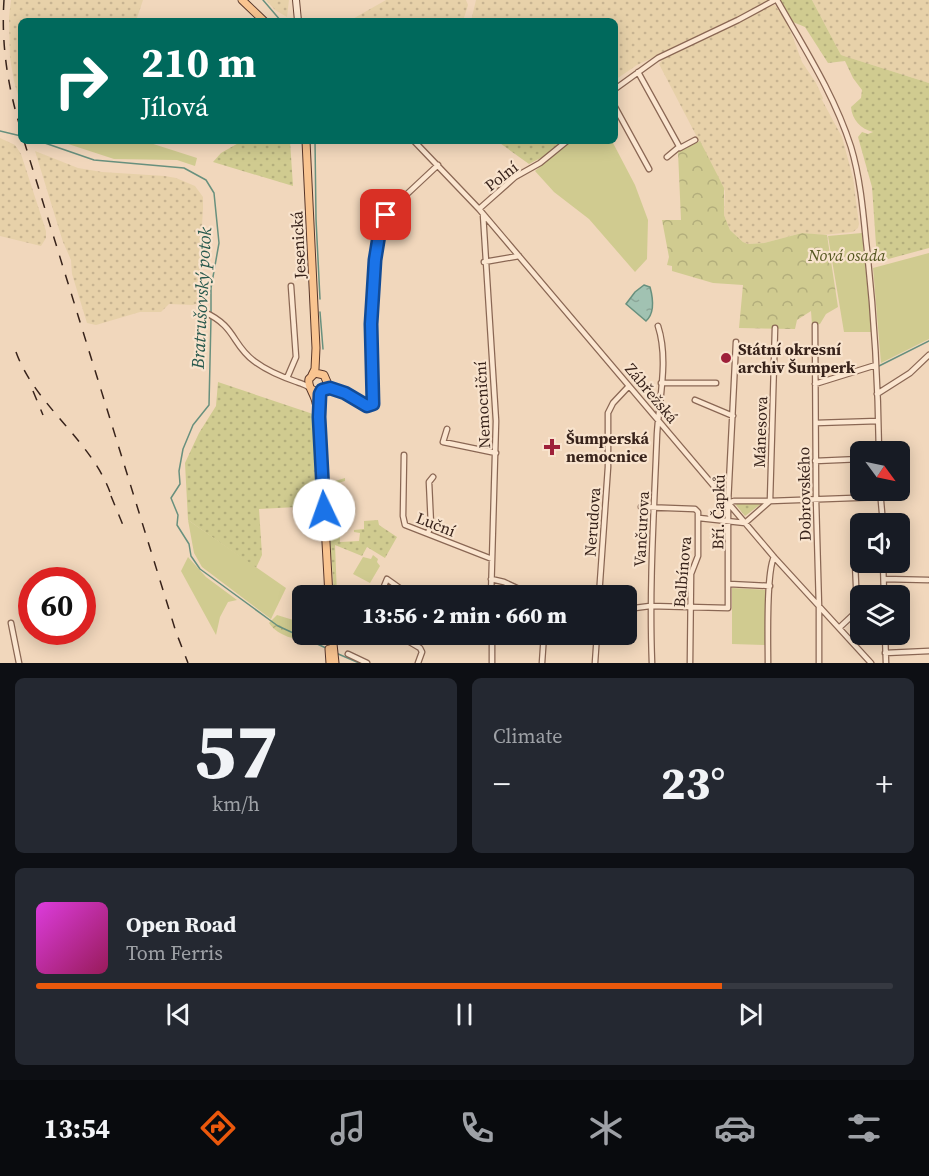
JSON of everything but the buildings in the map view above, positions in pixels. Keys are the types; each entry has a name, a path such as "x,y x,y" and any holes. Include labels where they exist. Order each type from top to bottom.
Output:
{"main road":[{"path":"242,0 261,18"},
{"path":"298,0 300,18"},
{"name":"Jesenická","path":"306,144 316,348 319,369 325,377 326,386 319,395 319,417 328,585"},
{"name":"Jesenická","path":"316,348 315,369 308,381 314,394 319,417"},
{"path":"311,375 317,373 325,377"},
{"path":"310,388 318,392 322,390"}],"street":[{"path":"618,87 658,58 776,0 825,83 851,149 862,205 873,317 879,441"},
{"path":"638,72 679,147"},
{"path":"618,113 649,169"},
{"path":"667,157 679,147 695,140"},
{"name":"Zábřežská","path":"417,144 479,209 774,557 871,663"},
{"name":"Polní","path":"479,209 515,177 540,164 563,144"},
{"path":"325,377 330,385 367,406 373,404 371,324 375,260 380,229 391,209 438,165"},
{"name":"Nemocniční","path":"483,214 484,262 496,421 491,585"},
{"path":"484,262 519,256"},
{"path":"287,378 296,357 291,286"},
{"path":"206,313 227,327 248,357 271,371 310,388"},
{"name":"Dobrovského","path":"816,325 815,461 819,663"},
{"name":"Vančurova","path":"652,663 650,606 663,357 662,337 658,326"},
{"name":"Mánesova","path":"770,501 775,328"},
{"name":"Bří. Čapků","path":"691,607 728,608 728,503 736,342"},
{"path":"877,394 910,373 929,355"},
{"path":"816,384 876,365"},
{"path":"287,378 306,380 311,375"},
{"path":"661,383 716,383"},
{"name":"Nerudova","path":"600,585 608,467 608,413 613,403 628,386"},
{"path":"322,390 329,388 345,393"},
{"path":"695,400 733,416"},
{"path":"816,423 878,421"},
{"path":"447,429 443,442 496,453"},
{"name":"Luční","path":"404,455 403,523 492,559"},
{"path":"815,461 850,459"},
{"path":"428,533 431,525 429,482 433,477"},
{"path":"728,503 850,498"},
{"path":"745,523 770,501"},
{"name":"Balbínova","path":"640,507 695,509 698,512 698,556 691,574 690,663"},
{"name":"Balbínova","path":"699,518 745,523"},
{"path":"768,663 771,563 774,557"},
{"path":"838,628 852,616 857,607 856,573"},
{"path":"884,573 884,585"},
{"path":"385,585 387,579 395,585"},
{"path":"491,579 510,585"},
{"path":"884,579 928,580"},
{"path":"729,584 770,586"},
{"path":"637,608 691,607"},
{"path":"11,623 19,663"},
{"path":"415,645 422,652 418,663"},
{"path":"492,645 492,663"},
{"path":"542,663 543,645"},
{"path":"595,663 596,645"},
{"path":"885,645 886,663"},
{"path":"885,653 929,651"},
{"path":"348,654 367,663"}],"shaded area":[{"path":"11,0 143,0 137,18 18,18 18,95 10,58"},
{"path":"266,0 289,0 287,17 275,10"},
{"path":"386,0 466,0 468,5 464,18 354,18"},
{"path":"476,0 770,0 637,65 618,78 618,18 472,18"},
{"path":"812,0 929,0 929,83 841,55"},
{"path":"775,5 788,24 802,62 816,83 822,100 842,137 853,178 859,224 853,232 822,235 802,233 764,243 748,244 730,230 724,215 725,191 659,64 665,57"},
{"path":"0,138 15,145 21,154 46,231 46,238 41,246 0,236"},
{"path":"35,151 78,168 165,176 195,186 203,197 198,303 193,305 169,304 161,312 140,312 96,325 87,323 72,274 71,260 63,242"}],"green space":[{"path":"780,0 812,0 841,55 929,83 929,248 881,261 877,259 872,187 858,137 862,132 868,134 873,132 858,123 851,107 861,98 862,90 845,61 828,63 805,27 793,22"},
{"path":"700,141 724,188 724,215 730,230 743,242 764,243 802,233 827,235 838,307 826,314 820,324 812,325 811,311 797,320 795,329 739,328 743,285 713,283 672,271 672,266 667,265 669,257 662,220 681,220 678,152"},
{"path":"68,144 153,144 197,158 195,166 177,160 114,159"},
{"path":"237,144 290,144 293,186 213,162 221,153"},
{"path":"501,144 558,144 546,155 529,164"},
{"path":"566,144 614,144 635,185 648,220 647,259 635,272 589,219 554,192 535,171"},
{"name":"Nová osada","path":"862,233 872,332 844,332 828,236"},
{"path":"929,253 929,339 881,363 873,268"},
{"path":"218,382 313,414 316,506 259,509 262,555 256,568 188,520 185,463 199,433 216,406"},
{"path":"345,478 345,481 338,483 340,542 359,541 360,533 354,530 364,529 364,521 378,520 379,525 397,537 385,558 367,547 362,556 335,545 337,585 333,585 330,507 335,481"},
{"path":"738,502 759,502 761,504 745,516 736,505"},
{"path":"188,520 286,588 271,619 202,567 194,553"},
{"path":"373,555 378,559 380,566 370,583 353,574 363,557 371,559"},
{"path":"188,557 206,577 237,600 228,602 220,617 216,635 181,571"},
{"path":"732,588 768,590 766,645 732,644"},
{"path":"277,615 292,620 292,638 282,634 269,623"}],"water":[{"path":"644,285 650,287 652,300 651,314 646,321 626,304"}],"waterway":[{"path":"263,0 278,18"},
{"name":"Bratrušovský potok","path":"0,131 18,135"},
{"name":"Bratrušovský potok","path":"48,144 94,160 184,168 206,180 214,193 219,243 211,288 211,314"},
{"path":"315,144 320,299"},
{"path":"320,312 323,349"},
{"name":"Bratrušovský potok","path":"211,318 209,405 193,425 183,449 179,471 180,484 171,498 178,515 177,525 189,544 191,556 200,569 278,626 326,648"},
{"path":"879,366 929,341"},
{"name":"Bratrušovský potok","path":"336,653 359,663"}],"railway":[{"path":"4,0 6,66 18,119"},
{"path":"25,144 176,632 188,663"},
{"path":"16,352 36,389 90,455 110,492"},
{"path":"33,391 43,415"},
{"path":"111,496 125,530"}],"place":[{"name":"Státní okresní archiv Šumperk","path":"726,358"},
{"name":"Šumperská nemocnice","path":"552,447"}],"route":[{"path":"324,510 319,395 322,390 329,388 345,393 367,406 371,406 374,402 371,324 375,260 377,240 386,215"}]}
